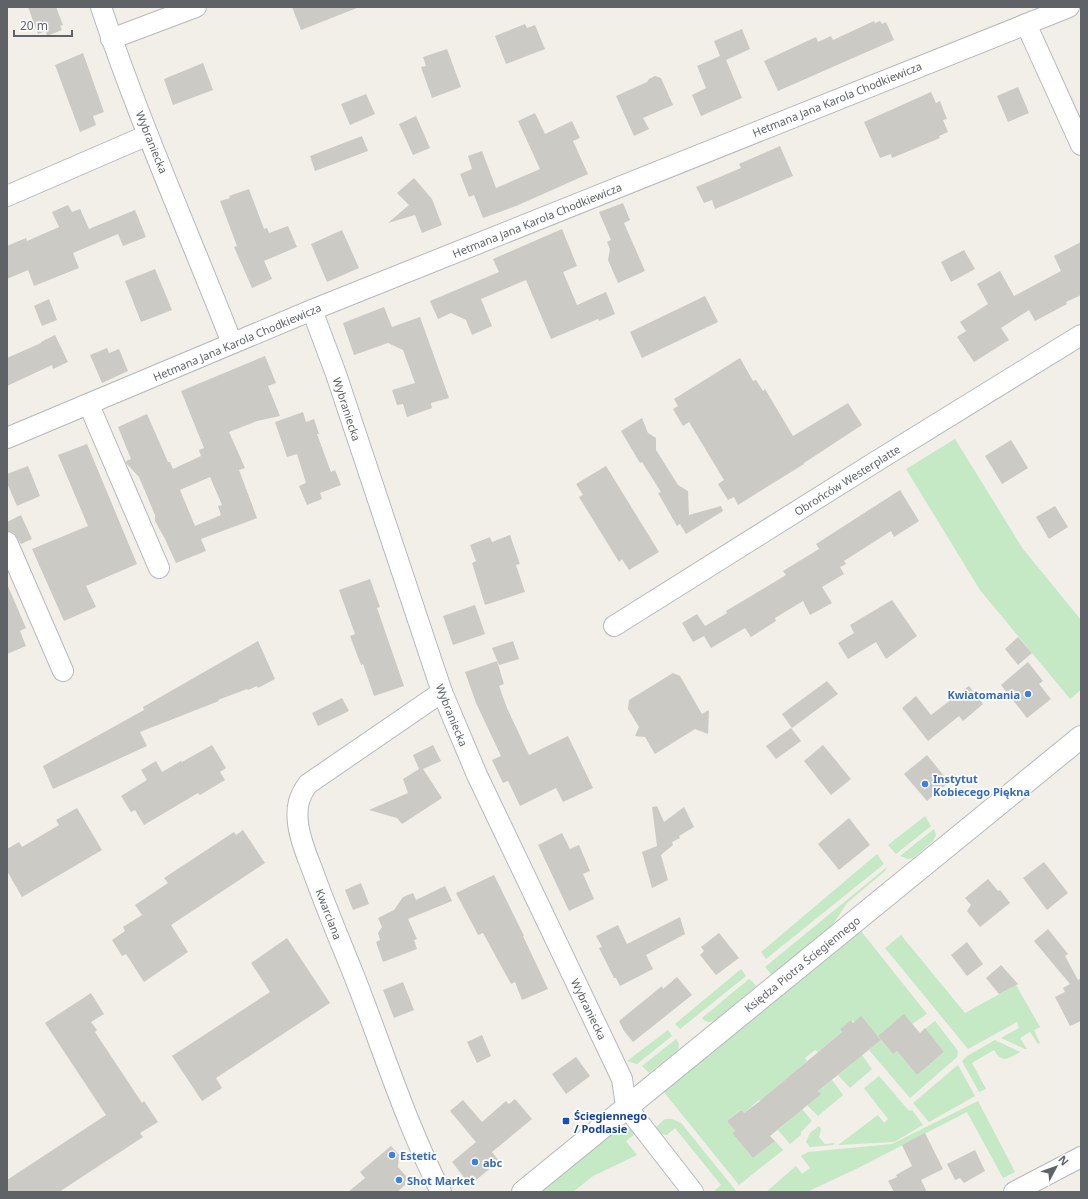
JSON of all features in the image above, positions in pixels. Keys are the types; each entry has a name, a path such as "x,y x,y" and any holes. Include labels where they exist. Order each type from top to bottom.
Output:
{"street":[{"name":"Wybraniecka","path":"101,7 111,39 148,135 232,343"},
{"path":"111,39 196,7"},
{"name":"Hetmana Jana Karola Chodkiewicza","path":"7,438 89,405 312,310 1069,7"},
{"path":"1026,24 1081,145"},
{"path":"7,196 148,135"},
{"name":"Wybraniecka","path":"312,310 336,374 442,692 477,775 622,1079 626,1106"},
{"name":"Obrońców Westerplatte","path":"614,626 1081,335"},
{"path":"89,405 159,568"},
{"path":"7,542 63,671"},
{"name":"Kwarciana","path":"441,1192 410,1124 327,908 302,840 298,824 297,810 298,800 308,784 442,692"},
{"name":"Księdza Piotra Ściegiennego","path":"523,1192 626,1106 1081,737"},
{"path":"626,1106 693,1192"},
{"path":"1014,1192 1081,1157"}],"green space":[{"path":"955,439 1023,549 1081,620 1081,690 1070,699 980,590 906,469"},
{"path":"925,816 931,826 896,854 888,845"},
{"path":"934,829 936,835 933,841 913,858 908,859 900,856"},
{"path":"877,854 884,864 766,959 761,952"},
{"path":"887,867 885,871 847,903 833,924 827,930 772,975 765,967"},
{"path":"861,931 927,1014 912,1024 904,1015 878,1036 851,1020 840,1029 842,1032 818,1052 815,1050 805,1058 807,1061 799,1068 801,1070 793,1077 791,1075 780,1084 781,1087 762,1103 759,1100 744,1113 740,1110 727,1121 735,1131 732,1133 753,1158 775,1141 783,1150 739,1185 663,1091"},
{"path":"901,935 965,1013 1016,985 1040,1027 1034,1030 1040,1043 1038,1044 1030,1032 1020,1038 1027,1049 1001,1038 1019,1028 1017,1022 968,1049 885,948"},
{"path":"741,969 746,976 680,1029 675,1024"},
{"path":"749,979 756,986 717,1019 709,1022 702,1018"},
{"path":"935,1021 958,1051 957,1057 910,1098 869,1050 881,1040 893,1054 897,1051 917,1075 944,1052 925,1029"},
{"path":"668,1030 672,1036 637,1064 627,1061"},
{"path":"676,1039 679,1044 678,1050 649,1073 642,1066"},
{"path":"995,1040 1020,1052 1012,1057 1003,1059 994,1050 972,1063 986,1089 979,1092 962,1061 967,1056"},
{"path":"862,1055 872,1069 850,1088 838,1075"},
{"path":"958,1065 975,1096 929,1122 913,1103"},
{"path":"879,1076 909,1111 912,1110 923,1125 894,1142 838,1145 878,1115 884,1123 888,1119 864,1088"},
{"path":"832,1080 843,1095 818,1116 807,1105 820,1094 818,1091"},
{"path":"978,1101 1015,1172 1003,1178 967,1112 858,1168 807,1192 766,1192 796,1166 802,1174 810,1168 801,1156 808,1152 892,1144"},
{"path":"802,1109 812,1121 801,1132 801,1135 790,1144 778,1130"},
{"path":"665,1119 672,1119 681,1123 737,1192 713,1192 721,1185 675,1128 667,1135 661,1134 656,1127"},
{"path":"819,1126 821,1129 819,1137 825,1144 834,1143 833,1145 810,1147 806,1142 810,1133"},
{"path":"628,1128 636,1133 626,1141 637,1155 593,1176 573,1192 541,1192 616,1130"}],"building":[{"path":"28,7 56,7 63,25 60,26 62,30 47,36 46,31 38,34"},
{"path":"292,7 356,7 357,8 301,30"},
{"path":"874,21 875,23 880,21 882,24 886,22 894,40 778,91 764,61 816,37 818,42 831,36 833,40"},
{"path":"525,24 527,28 535,25 545,49 506,64 495,36"},
{"path":"742,29 750,49 726,60 742,98 701,116 692,95 706,88 697,66 720,56 714,41"},
{"path":"447,49 461,87 432,98 421,67 426,66 423,57"},
{"path":"83,53 104,112 93,116 96,125 80,132 55,65"},
{"path":"203,63 213,90 173,105 164,79"},
{"path":"655,76 661,78 673,105 643,118 649,129 634,136 616,96 647,82"},
{"path":"1018,87 1029,113 1008,122 997,96"},
{"path":"931,92 936,103 940,101 947,119 943,120 948,132 939,136 940,138 892,158 891,154 880,158 864,122"},
{"path":"366,94 375,114 350,125 341,104"},
{"path":"535,113 545,134 572,121 580,138 573,141 588,174 516,206 483,218 474,195 469,197 460,174 472,169 468,156 482,151 496,188 540,169 518,121"},
{"path":"416,116 430,148 413,155 399,124"},
{"path":"362,136 368,151 315,171 310,156"},
{"path":"780,146 793,176 715,209 712,200 704,203 696,187 741,168 739,164"},
{"path":"414,178 432,199 442,225 422,233 415,215 388,223 409,205 397,193"},
{"path":"249,189 264,229 267,228 269,233 288,226 297,247 264,261 272,279 252,288 234,247 237,246 220,201"},
{"path":"623,203 630,220 624,223 645,271 618,283 608,260 610,249 607,242 611,240 599,212"},
{"path":"68,205 72,212 80,209 89,229 135,210 146,237 123,246 118,234 73,253 79,268 34,286 28,270 7,279 7,246 26,238 27,241 59,227 52,212"},
{"path":"562,229 577,266 563,272 577,305 606,292 615,314 599,321 598,319 551,339 526,280 481,299 492,326 472,335 466,320 451,313 438,319 430,301 499,272 493,259"},
{"path":"342,230 359,268 327,282 311,244"},
{"path":"1081,242 1081,295 1066,302 1067,304 1035,321 1029,310 1001,328 1009,340 974,362 957,337 966,331 960,322 988,304 977,284 1000,271 1014,296 1061,271 1054,256"},
{"path":"964,250 975,269 951,282 941,262"},
{"path":"155,269 172,310 141,322 125,281"},
{"path":"705,296 718,322 642,358 630,332"},
{"path":"49,299 57,320 42,326 34,306"},
{"path":"384,307 392,327 420,317 449,398 431,403 432,408 407,417 403,404 397,405 392,390 415,383 403,350 388,343 354,355 343,323"},
{"path":"55,335 68,362 53,369 52,365 7,386 7,358"},
{"path":"107,348 109,353 119,349 128,371 102,383 90,355"},
{"path":"265,356 276,383 268,386 280,416 257,421 229,432 245,468 239,470 257,518 201,539 206,551 176,563 155,521 155,515 139,477 126,463 126,461 131,459 118,427 147,414 168,462 170,462 173,469 201,456 199,450 204,448 181,391","holes":["210,477 222,505 218,506 221,515 195,526 180,490"]},
{"path":"740,358 753,381 756,380 763,391 765,389 793,436 848,403 862,425 804,464 738,505 734,497 728,500 718,484 724,480 689,422 683,426 673,409 678,406 674,399"},
{"path":"303,412 306,422 314,419 319,434 317,434 331,472 335,470 341,485 320,493 322,499 307,505 299,486 306,483 297,454 287,457 275,422"},
{"path":"642,418 648,433 656,438 656,450 678,485 688,491 689,515 721,506 723,511 686,534 680,524 677,526 658,493 661,492 642,462 640,463 621,431"},
{"path":"1011,440 1028,468 1002,484 985,456"},
{"path":"87,444 137,564 86,586 96,607 64,621 32,549 88,526 58,455"},
{"path":"28,466 40,496 17,506 7,483 7,474"},
{"path":"606,466 659,552 629,570 622,559 619,562 579,497 583,495 576,484"},
{"path":"900,490 919,521 894,537 891,531 844,561 846,564 840,567 844,574 822,587 832,603 810,615 803,601 775,618 776,621 751,637 745,628 711,648 704,636 693,642 682,623 697,614 705,626 727,613 726,611 786,575 783,571 819,549 816,544"},
{"path":"1055,506 1068,527 1049,539 1036,517"},
{"path":"21,515 32,539 21,544 14,533 7,531 7,522"},
{"path":"510,535 520,564 516,565 525,592 485,605 472,563 476,561 470,545 490,537 492,542"},
{"path":"370,579 380,607 377,608 404,686 374,696 363,664 361,665 350,636 355,634 339,590"},
{"path":"7,584 26,628 20,631 26,646 7,654"},
{"path":"892,600 917,636 886,659 876,642 848,659 838,643 854,633 850,625"},
{"path":"475,605 485,634 453,645 443,616"},
{"path":"1018,637 1032,653 1018,665 1005,649"},
{"path":"258,641 275,679 258,688 257,686 248,690 247,689 140,732 147,746 53,789 43,766 144,710 143,707"},
{"path":"513,641 519,659 499,665 492,648"},
{"path":"497,661 504,684 499,686 507,708 529,755 568,736 593,788 563,802 556,788 520,806 508,781 503,783 492,760 501,756 476,703 465,672"},
{"name":"Kwiatomania","path":"1028,662 1043,681 1039,684 1051,699 1027,718 1001,685"},
{"path":"673,673 680,676 702,714 709,710 708,734 695,729 655,754 645,737 635,736 639,727 628,709 629,700"},
{"path":"827,681 838,694 792,728 782,714"},
{"path":"969,686 983,704 963,721 959,716 928,741 902,708 916,696 931,715"},
{"path":"342,698 349,711 318,726 312,713"},
{"path":"791,728 801,741 776,759 766,746"},
{"path":"212,745 226,768 220,772 225,780 200,795 198,793 144,825 135,810 131,812 121,796 147,780 141,770 156,761 162,772"},
{"path":"433,745 441,761 423,769 442,798 402,824 397,818 369,810 408,793 403,779 419,769 413,755"},
{"path":"823,745 851,779 831,795 804,761"},
{"path":"927,755 949,782 927,801 904,774"},
{"path":"657,806 664,822 684,807 694,827 679,836 680,838 672,842 673,845 661,855 668,880 652,888 642,852 657,846 652,807"},
{"path":"77,808 102,850 22,897 7,871 7,849 19,842 22,847 59,825 56,820"},
{"path":"849,818 870,845 839,870 818,844"},
{"path":"243,830 265,863 171,925 188,952 144,982 126,954 122,956 112,940 125,931 123,927 142,915 135,905 168,883 164,878 234,832 236,835"},
{"path":"562,833 570,849 579,845 590,871 583,874 594,899 569,911 538,845"},
{"path":"1044,862 1068,893 1047,910 1023,878"},
{"path":"494,875 548,989 522,1000 515,982 511,984 483,933 478,935 456,893"},
{"path":"988,879 998,891 1000,890 1010,903 980,927 967,911 971,905 965,898"},
{"path":"361,883 369,904 353,910 345,890"},
{"path":"445,886 452,901 408,919 417,939 414,940 417,949 383,962 376,942 380,940 378,933 382,927 378,918 394,910 403,897 413,893 416,900"},
{"path":"680,917 685,934 646,955 653,969 620,986 616,978 614,978 599,948 602,947 596,936 618,925 627,944"},
{"path":"1048,929 1068,954 1065,956 1078,980 1081,978 1081,1021 1070,1026 1055,997 1065,992 1063,988 1070,984 1034,941"},
{"path":"719,933 739,958 716,975 700,955 704,951 701,947"},
{"path":"287,938 330,1003 216,1078 222,1088 202,1101 172,1056 270,992 251,963"},
{"path":"967,942 983,964 967,976 951,955"},
{"path":"1001,965 1018,984 999,994 986,978"},
{"path":"677,977 692,995 633,1042 624,1031 619,1021 662,986 663,989"},
{"path":"403,982 414,1010 394,1018 383,990"},
{"path":"91,993 104,1014 91,1022 97,1030 95,1032 142,1103 144,1101 158,1122 140,1133 143,1137 59,1192 7,1192 7,1180 106,1115 45,1023"},
{"path":"904,1014 920,1033 925,1028 944,1052 917,1075 897,1051 893,1054 878,1036"},
{"path":"861,1016 881,1040 818,1091 821,1094 770,1136 775,1141 753,1158 732,1133 735,1131 727,1121 741,1110 744,1113 760,1101 842,1032 840,1029 851,1020 853,1023"},
{"path":"482,1035 491,1056 477,1063 467,1042"},
{"path":"576,1057 590,1076 566,1094 552,1074"},
{"path":"515,1099 532,1119 492,1152 499,1161 470,1185 452,1162 476,1142 450,1111 463,1100 482,1122 506,1101 509,1104"},
{"path":"925,1133 943,1169 921,1180 927,1192 894,1192 888,1181 897,1177 896,1175 912,1166 902,1145"},
{"path":"391,1146 399,1155 398,1167 406,1176 405,1185 397,1192 348,1192 365,1178 360,1172"},
{"path":"975,1150 985,1171 964,1183 960,1178 955,1180 947,1164"}],"place":[{"name":"Kwiatomania","path":"1028,694"},
{"name":"Instytut Kobiecego Piękna","path":"925,784"},
{"name":"Ściegiennego / Podlasie","path":"566,1121"},
{"name":"Estetic","path":"392,1155"},
{"name":"abc","path":"475,1162"},
{"name":"Shot Market","path":"399,1180"}]}
